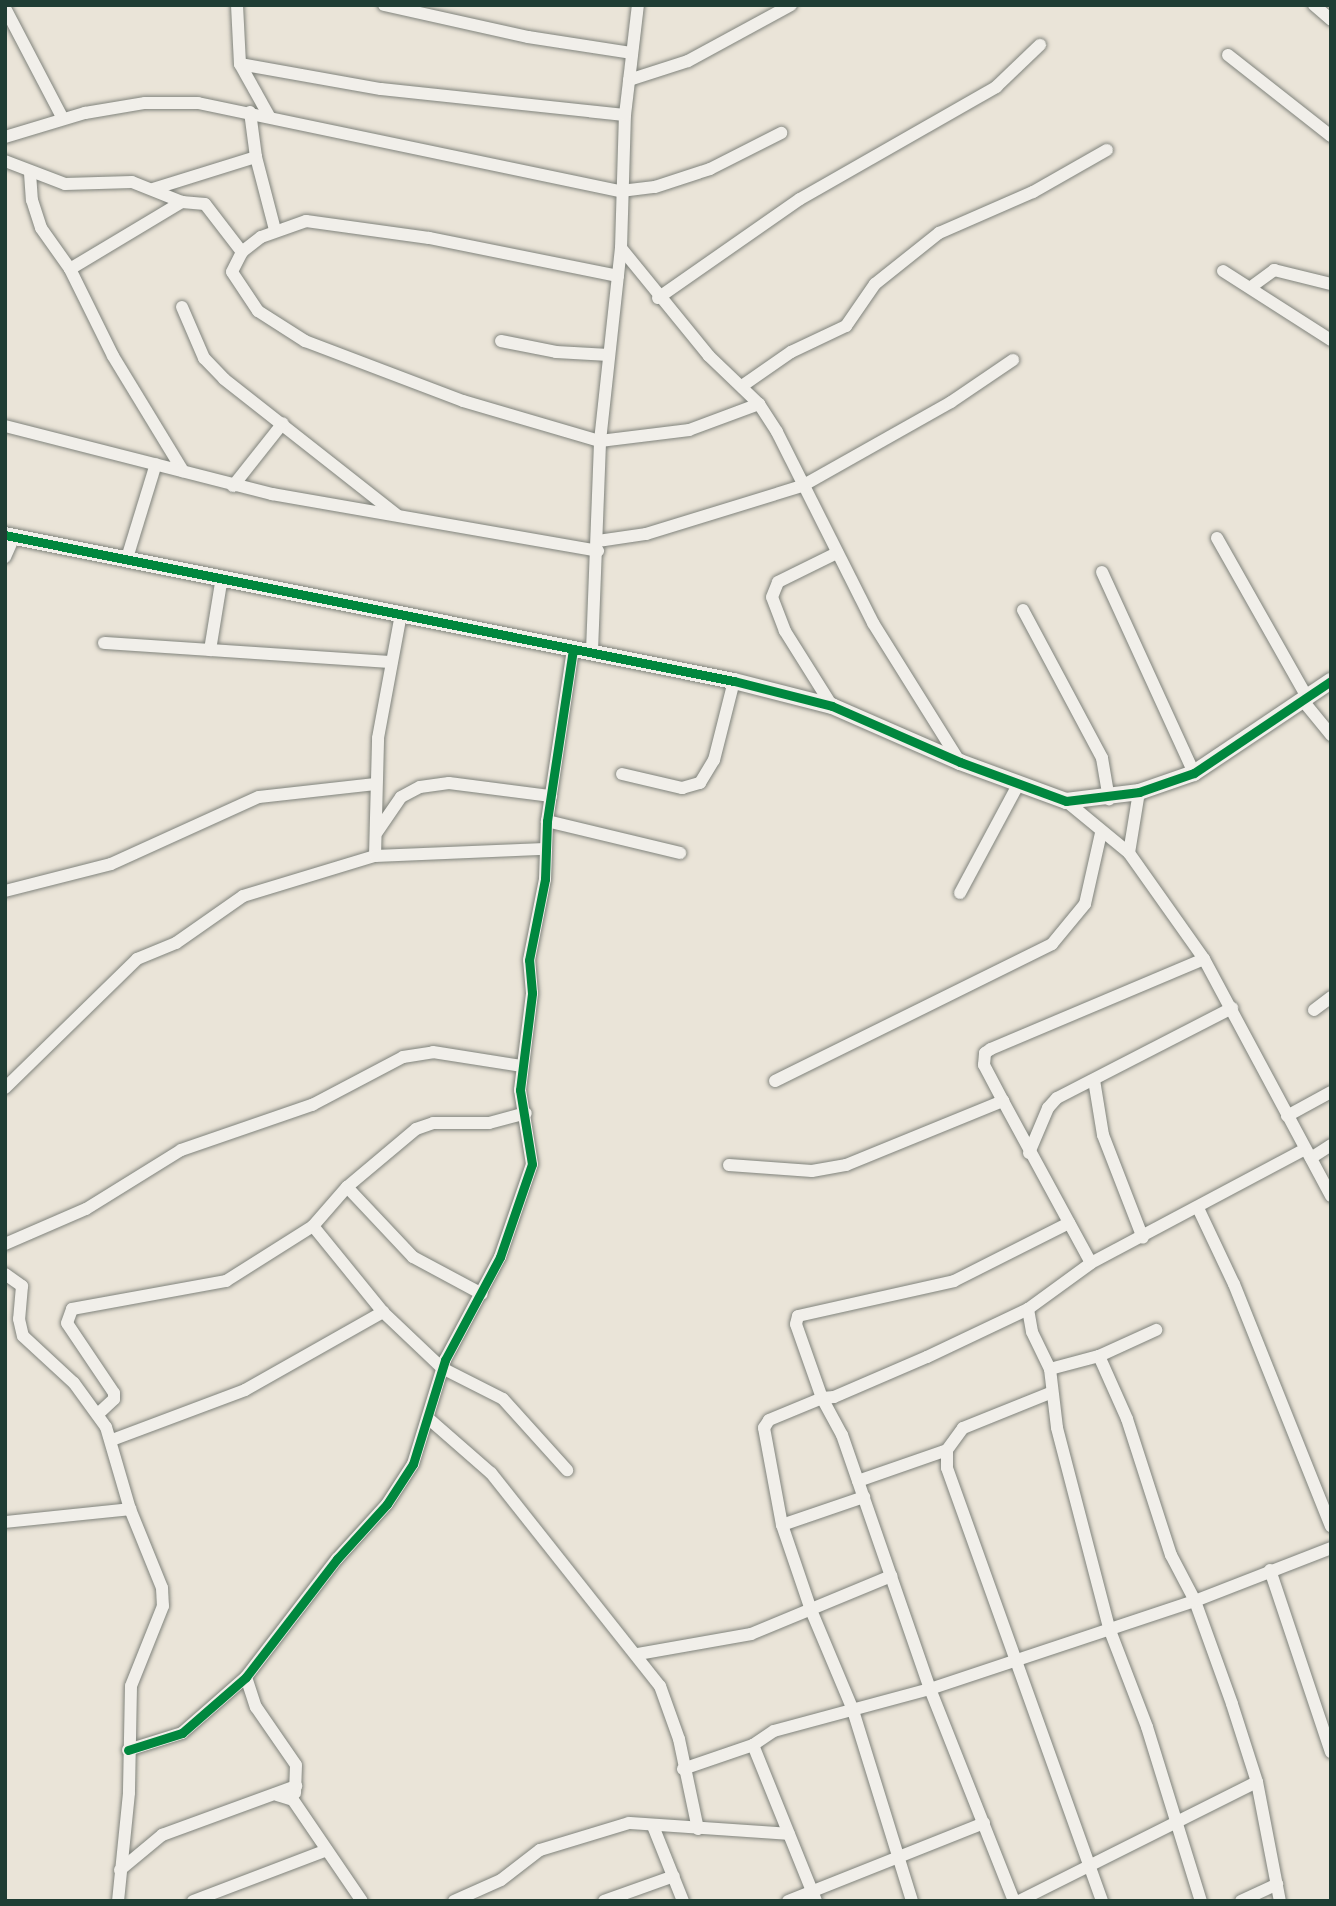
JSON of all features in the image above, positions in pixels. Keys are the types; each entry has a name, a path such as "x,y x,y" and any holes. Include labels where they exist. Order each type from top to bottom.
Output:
{"street":[{"path":"237,5 240,64 269,116"},
{"path":"384,5 528,37 631,53"},
{"path":"592,651 600,441 621,248 625,115 638,5"},
{"path":"629,80 688,61 791,5"},
{"path":"1314,5 1331,20"},
{"path":"5,8 63,118"},
{"path":"659,298 800,199 996,87 1040,45"},
{"path":"1228,55 1331,136"},
{"path":"240,64 381,89 625,115"},
{"path":"5,137 63,118 170,101 250,112 621,191 655,187 710,169 780,133"},
{"path":"250,112 256,157 275,230"},
{"path":"742,386 791,352 846,326 875,284 939,233 1033,192 1107,150"},
{"path":"153,189 256,157"},
{"path":"5,161 30,173 65,184 132,182 181,202 210,207 242,252"},
{"path":"30,173 32,200 41,228 70,269 113,356 184,471"},
{"path":"70,269 181,202"},
{"path":"618,276 335,223 306,221 275,230 242,252 232,272 239,289 258,311 305,341 463,401 600,441 689,430 758,404"},
{"path":"621,248 659,298 758,404 873,624 960,762"},
{"path":"1251,287 1274,270 1331,284"},
{"path":"1223,271 1331,340"},
{"path":"182,307 204,358 400,517"},
{"path":"500,341 555,352 610,355"},
{"path":"5,426 233,486 400,517 598,546 802,486 951,402 1013,360"},
{"path":"233,486 283,423"},
{"path":"127,558 156,464"},
{"path":"5,557 10,536 734,681 832,706 960,762 1066,801 1109,799 1194,773 1306,701 1331,681"},
{"path":"1217,538 1306,701 1331,735"},
{"path":"832,706 785,631 772,597 778,582 837,553"},
{"path":"1101,572 1194,773"},
{"path":"210,650 222,578"},
{"path":"1023,610 1102,758 1109,799"},
{"path":"374,856 374,784 391,662 401,614"},
{"path":"104,643 391,662"},
{"path":"128,1750 182,1732 246,1677 403,1482 429,1419 442,1368 481,1294 529,1184 532,1151 521,1066 532,993 531,938 541,904 547,821 573,649"},
{"path":"622,774 691,789 700,783 714,760 734,681"},
{"path":"376,833 401,797 420,787 449,783 551,796"},
{"path":"5,891 111,864 259,797 374,784"},
{"path":"960,893 1018,785"},
{"path":"1129,853 1139,792"},
{"path":"1066,801 1101,833 1129,853 1204,959 1331,1196"},
{"path":"547,821 680,853"},
{"path":"775,1081 1052,944 1085,904 1101,833"},
{"path":"5,1088 137,959 176,943 243,896 374,856 545,849"},
{"path":"1091,1264 984,1065 985,1053 1204,959"},
{"path":"1314,1010 1331,997"},
{"path":"1029,1153 1048,1108 1094,1080 1232,1008"},
{"path":"5,1244 86,1209 181,1150 312,1105 403,1057 433,1052 521,1066"},
{"path":"1094,1080 1103,1135 1143,1238"},
{"path":"1287,1116 1331,1092"},
{"path":"729,1165 812,1171 846,1165 1003,1101"},
{"path":"98,1414 114,1399 114,1393 67,1323 72,1309 226,1281 313,1226 347,1187 416,1129 433,1123 489,1123 526,1113"},
{"path":"912,1901 853,1710 811,1610 782,1525 764,1429 769,1420 914,1363 1028,1309 1091,1264 1308,1153 1331,1145"},
{"path":"347,1187 413,1257 481,1294"},
{"path":"1198,1208 1234,1284 1331,1527"},
{"path":"1069,1223 954,1281 798,1316 796,1324 822,1398 832,1410 864,1497 930,1689 1017,1901 1090,1867 1177,1819 1256,1782"},
{"path":"313,1226 383,1311 442,1368 503,1399 567,1470"},
{"path":"5,1275 22,1286 19,1319 23,1336 74,1383 98,1414 112,1440 130,1509 156,1570 163,1606 134,1673 128,1750 130,1793 118,1901"},
{"path":"1028,1309 1032,1332 1050,1369 1050,1393 1109,1628 1177,1819 1201,1901"},
{"path":"112,1440 245,1390 383,1311"},
{"path":"1050,1369 1099,1356 1157,1330"},
{"path":"1099,1356 1127,1419 1171,1555 1195,1601 1256,1782 1280,1901"},
{"path":"858,1481 947,1450 963,1428 1050,1393"},
{"path":"429,1419 491,1473 638,1654 671,1712 698,1829"},
{"path":"947,1450 957,1505 1016,1660 1102,1901"},
{"path":"782,1525 864,1497"},
{"path":"5,1522 130,1509"},
{"path":"683,1769 752,1745 774,1731 930,1689 1195,1601 1331,1548"},
{"path":"1269,1570 1331,1752"},
{"path":"638,1654 740,1637 891,1576"},
{"path":"246,1677 256,1707 296,1765 293,1800"},
{"path":"752,1745 814,1896"},
{"path":"120,1870 162,1835 256,1798 277,1795 296,1786"},
{"path":"277,1795 293,1800 362,1901"},
{"path":"454,1901 489,1887 540,1850 564,1840 629,1823 789,1834"},
{"path":"788,1901 814,1896 984,1823"},
{"path":"653,1826 683,1901"},
{"path":"192,1901 327,1850"},
{"path":"604,1901 674,1876"},
{"path":"1241,1901 1277,1884"}],"cycle path":[{"path":"5,535 734,681 832,706 960,762 1066,801 1139,792 1194,773 1331,681"},
{"path":"128,1750 182,1733 246,1677 337,1559 387,1504 413,1464 445,1360 500,1257 532,1164 520,1090 532,993 529,960 545,879 547,821 573,649"}]}
